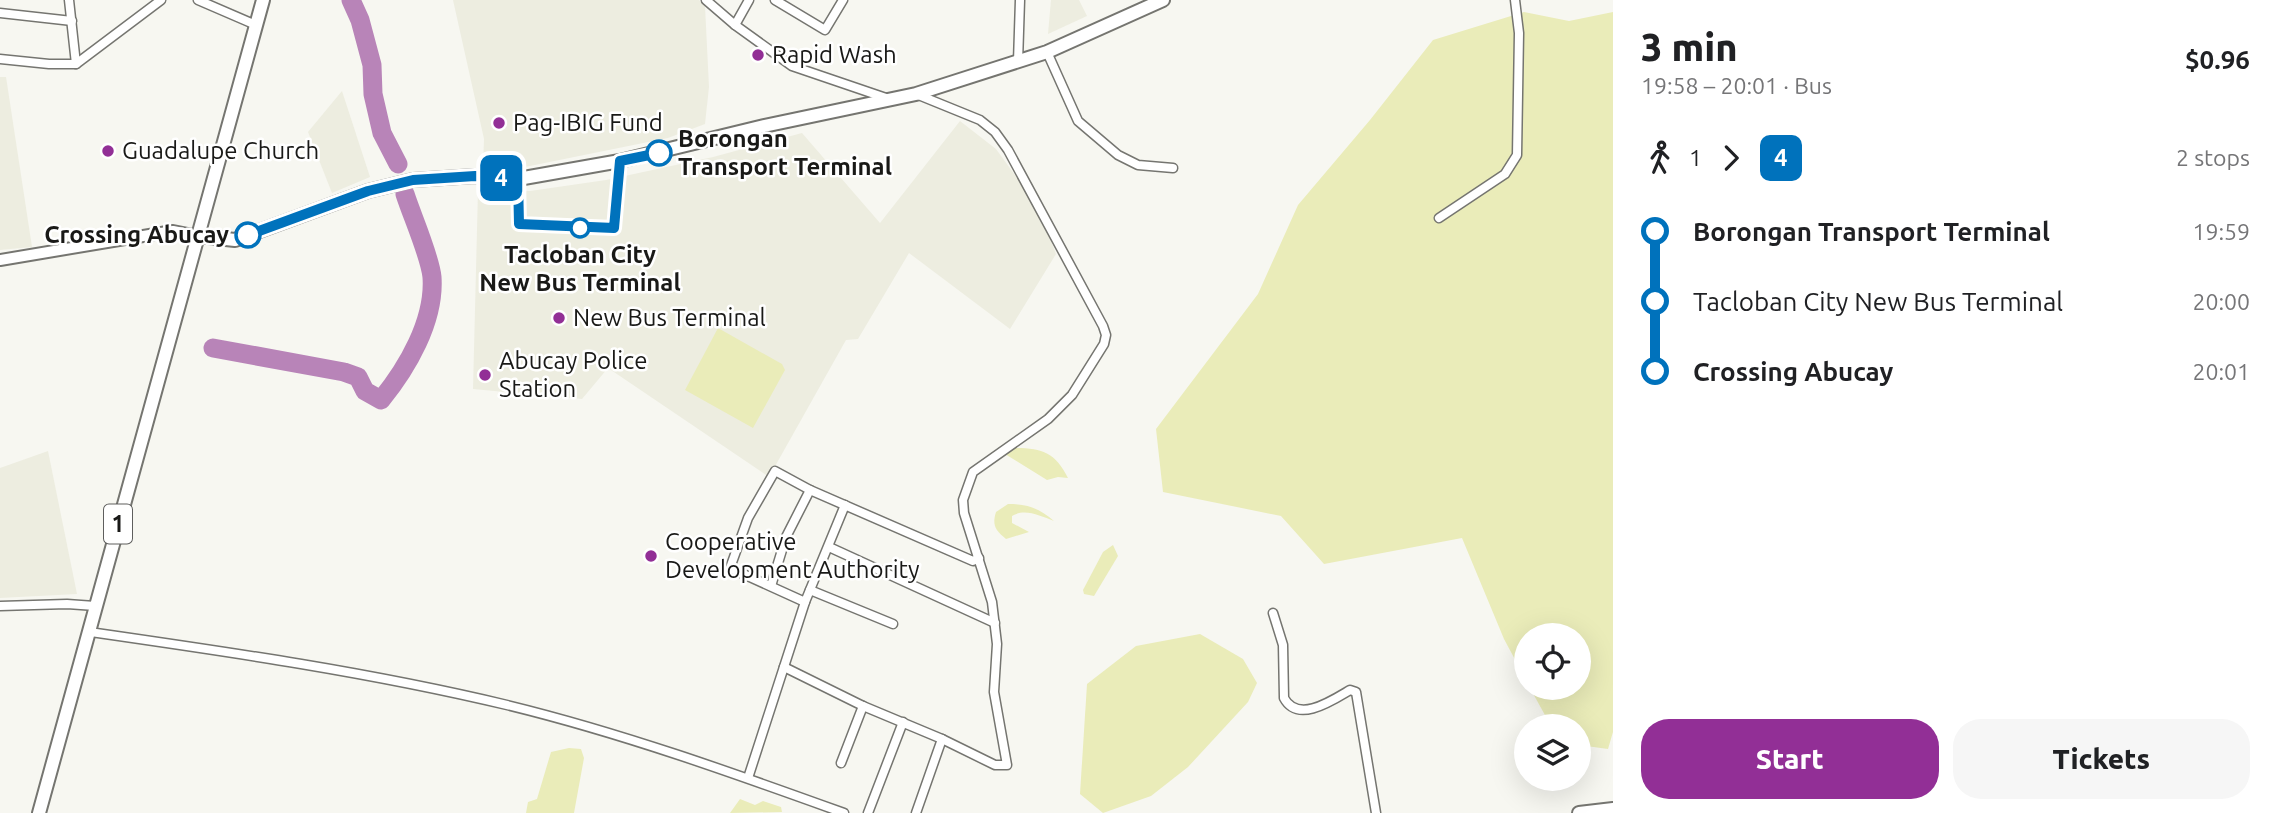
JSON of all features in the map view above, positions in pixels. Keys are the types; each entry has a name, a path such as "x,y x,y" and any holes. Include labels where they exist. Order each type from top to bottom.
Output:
{"main road":[{"name":"1","path":"39,813 263,0"},
{"path":"198,236 235,240 368,191 413,180 475,176 518,179 620,161 764,126 892,100 1046,52 1163,0"},
{"path":"1579,813 1613,810"}],"street":[{"path":"69,0 76,64"},
{"path":"0,59 76,64 161,0"},
{"path":"198,0 256,25"},
{"path":"706,0 735,25 792,66 892,100"},
{"path":"735,25 749,0"},
{"path":"775,0 825,30 843,0"},
{"path":"788,9 794,0"},
{"path":"1017,62 1020,0"},
{"path":"1439,218 1505,174 1517,155 1519,33 1515,0"},
{"path":"0,13 72,21"},
{"path":"1046,52 1078,121 1118,155 1139,165 1173,168"},
{"path":"784,667 995,765 1007,765 994,692 997,644 992,602 964,513 963,500 970,478 982,465 1048,419 1072,395 1104,344 1106,335 1014,162 995,132 980,121 916,94"},
{"path":"0,260 173,231 198,236"},
{"path":"805,602 730,568 748,518 775,471 810,490 973,561 979,558"},
{"path":"771,586 786,537 810,490"},
{"path":"748,778 805,602 845,505"},
{"path":"829,547 995,623"},
{"path":"810,590 893,624"},
{"path":"0,606 95,606"},
{"path":"1273,613 1283,645 1284,698 1287,704 1293,708 1312,709 1325,705 1350,690 1356,692 1377,813"},
{"path":"90,632 264,657 466,696 598,730 748,778 844,813"},
{"path":"841,763 863,706"},
{"path":"868,813 902,722"},
{"path":"916,813 942,739"}],"shaded area":[{"path":"453,0 699,0 705,6 709,87 705,124 668,138 515,169 483,166 484,139"},
{"path":"1051,0 1079,0 1087,16 1048,34"},
{"path":"0,77 6,77 32,247 0,250"},
{"path":"342,91 370,177 332,193 308,132"},
{"path":"960,121 996,149 1020,182 1048,233 1056,254 1010,329 909,253 858,339 846,340 769,477 608,368 582,399 473,389 478,190 530,191 606,180 713,157 802,133 880,223"},
{"path":"48,451 77,594 0,598 0,468"}],"green space":[{"path":"1524,12 1569,21 1613,12 1613,732 1608,749 1591,747 1591,714 1544,714 1537,700 1591,700 1591,623 1514,623 1514,658 1462,538 1324,564 1281,516 1163,492 1156,429 1258,294 1298,205 1433,40"},
{"path":"718,328 782,364 785,370 753,428 685,390"},
{"path":"1013,448 1046,453 1058,462 1068,478 1047,480 1000,451"},
{"path":"1008,504 1032,508 1054,521 1033,514 1017,514 1012,516 1012,523 1029,532 1006,539 997,530 994,520 996,512"},
{"path":"1113,545 1118,556 1094,596 1084,594 1083,590 1103,552"},
{"path":"1200,634 1243,659 1257,683 1248,702 1188,767 1151,796 1103,813 1080,794 1087,684 1136,646"},
{"path":"569,748 581,749 584,758 574,813 526,813 528,802 537,799 551,752"},
{"path":"740,799 755,805 763,801 781,807 782,812 730,813"}],"waterway":[{"path":"351,0 360,20 372,65 373,94 382,133 398,164"},
{"path":"213,348 344,372 358,377 365,391 381,400 417,343 432,294 428,258 405,194"}],"bus line":[{"name":"4","path":"248,235 379,187 413,180 475,176 518,179 519,224 614,228 620,161 659,153"}],"place":[{"name":"Rapid Wash","path":"758,55"},
{"name":"Pag-IBIG Fund","path":"499,123"},
{"name":"Guadalupe Church","path":"108,151"},
{"name":"Borongan Transport Terminal","path":"659,153"},
{"name":"Tacloban City New Bus Terminal","path":"580,228"},
{"name":"Crossing Abucay","path":"248,235"},
{"name":"New Bus Terminal","path":"559,318"},
{"name":"Abucay Police Station","path":"485,375"},
{"name":"Cooperative Development Authority","path":"651,556"}]}
